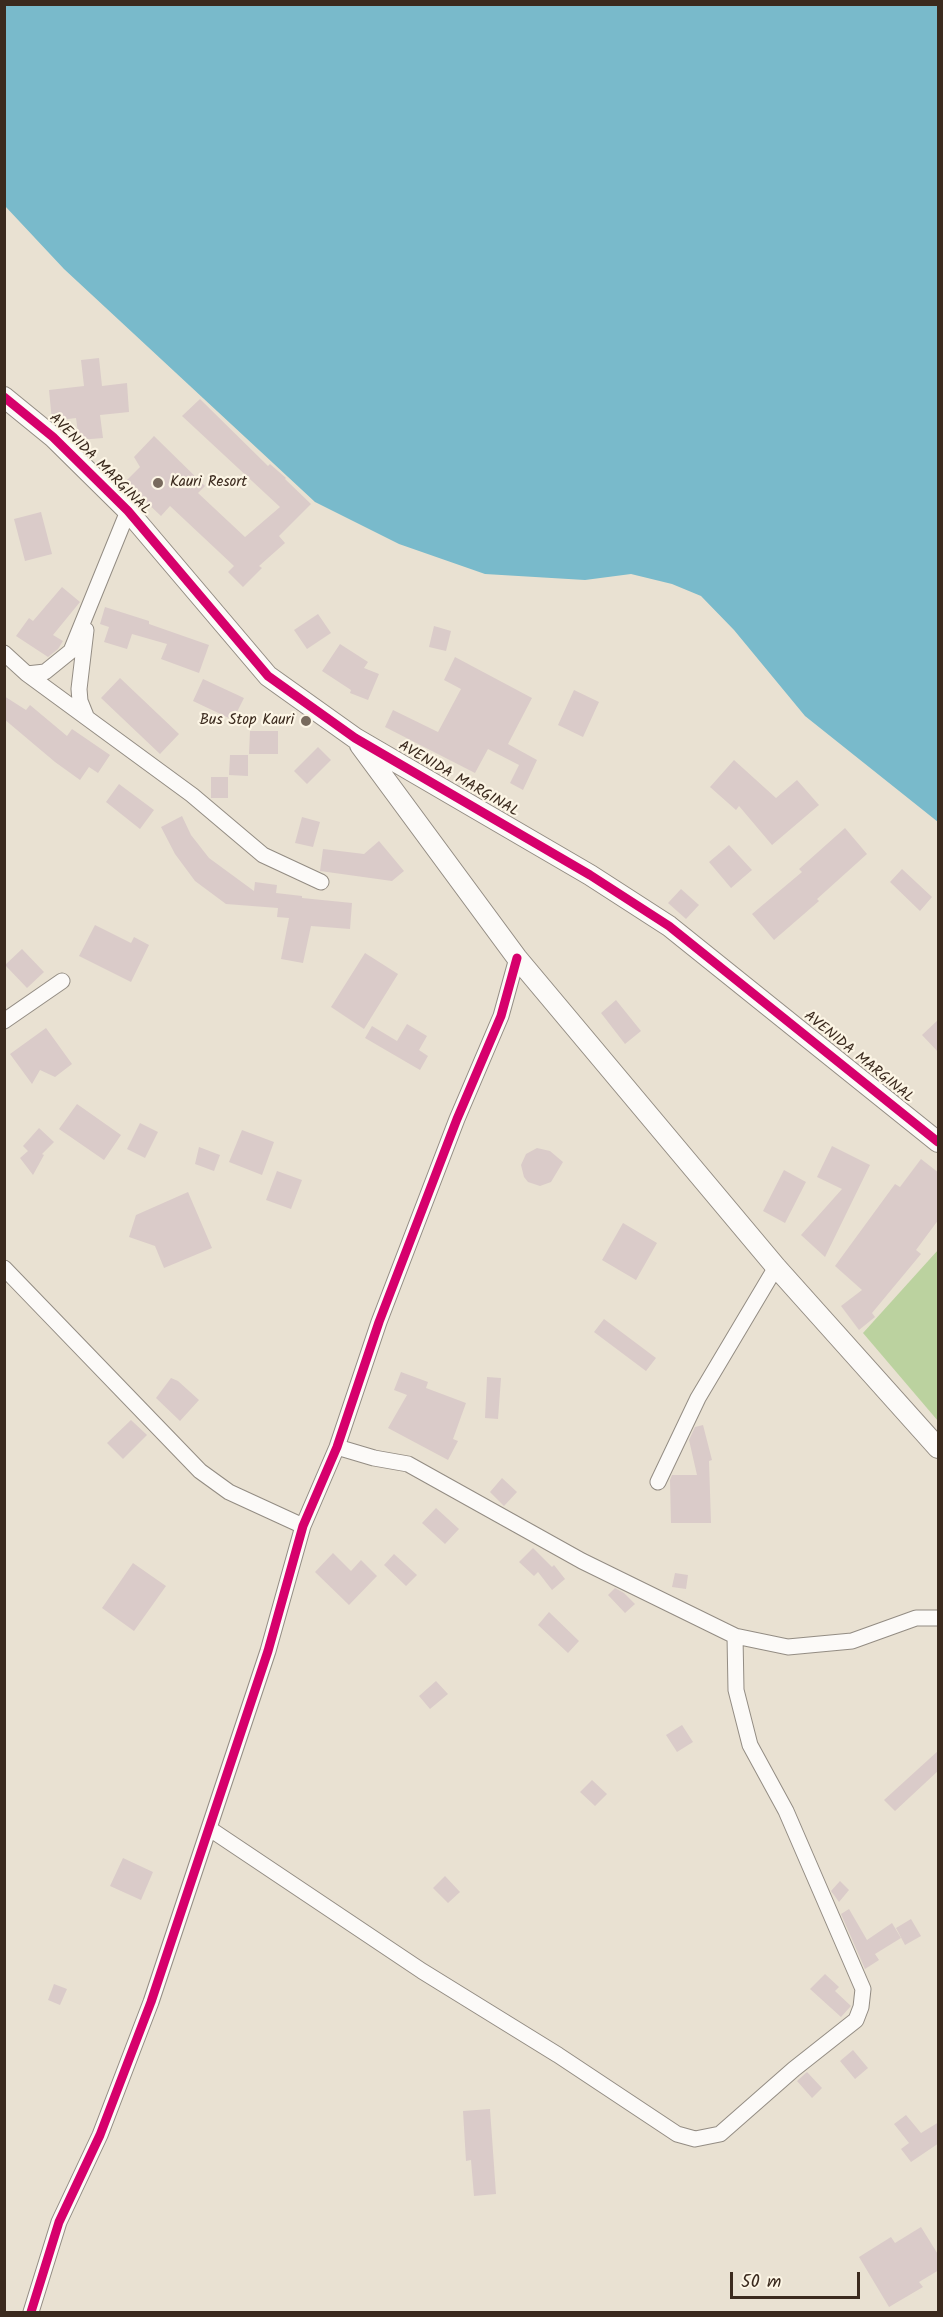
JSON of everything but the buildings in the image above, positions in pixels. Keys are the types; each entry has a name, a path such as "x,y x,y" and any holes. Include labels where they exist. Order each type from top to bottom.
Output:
{"street":[{"name":"AVENIDA MARGINAL","path":"4,397 53,438 128,511 268,676 355,738 590,875 669,926 939,1142"},
{"path":"27,674 45,672 71,651 128,511"},
{"path":"86,716 80,702 79,689 89,609"},
{"path":"4,653 27,674 192,795 263,855 321,882"},
{"name":"AVENIDA MARGINAL","path":"355,738 517,958 776,1267 939,1448"},
{"path":"31,2313 59,2222 108,2113 151,2002 268,1651 303,1526 337,1447 379,1322 501,1016 517,958"},
{"path":"4,1021 62,981"},
{"path":"658,1482 698,1398 776,1267"},
{"path":"4,1268 200,1471 229,1492 303,1526"},
{"path":"337,1447 374,1458 408,1464 582,1561 735,1636 788,1647 852,1641 916,1618 939,1618"},
{"path":"210,1829 422,1971 558,2055 677,2134 695,2139 720,2134 794,2069 856,2020 861,2007 863,1989 786,1811 750,1745 736,1690 735,1636"}],"green space":[{"path":"938,1250 938,1421 863,1333"}],"water":[{"path":"5,4 938,5 938,822 805,716 734,630 701,596 672,584 631,574 585,580 485,574 399,544 315,502 64,269 5,206"}],"cycle path":[{"path":"4,397 53,437 128,511 268,676 355,738 590,875 669,926 938,1142"},
{"path":"31,2312 59,2222 100,2135 151,2002 268,1651 303,1526 337,1447 379,1322 457,1119 501,1016 517,958"}],"place":[{"name":"Kauri Resort","path":"158,483"},
{"name":"Bus Stop Kauri","path":"306,721"}]}
